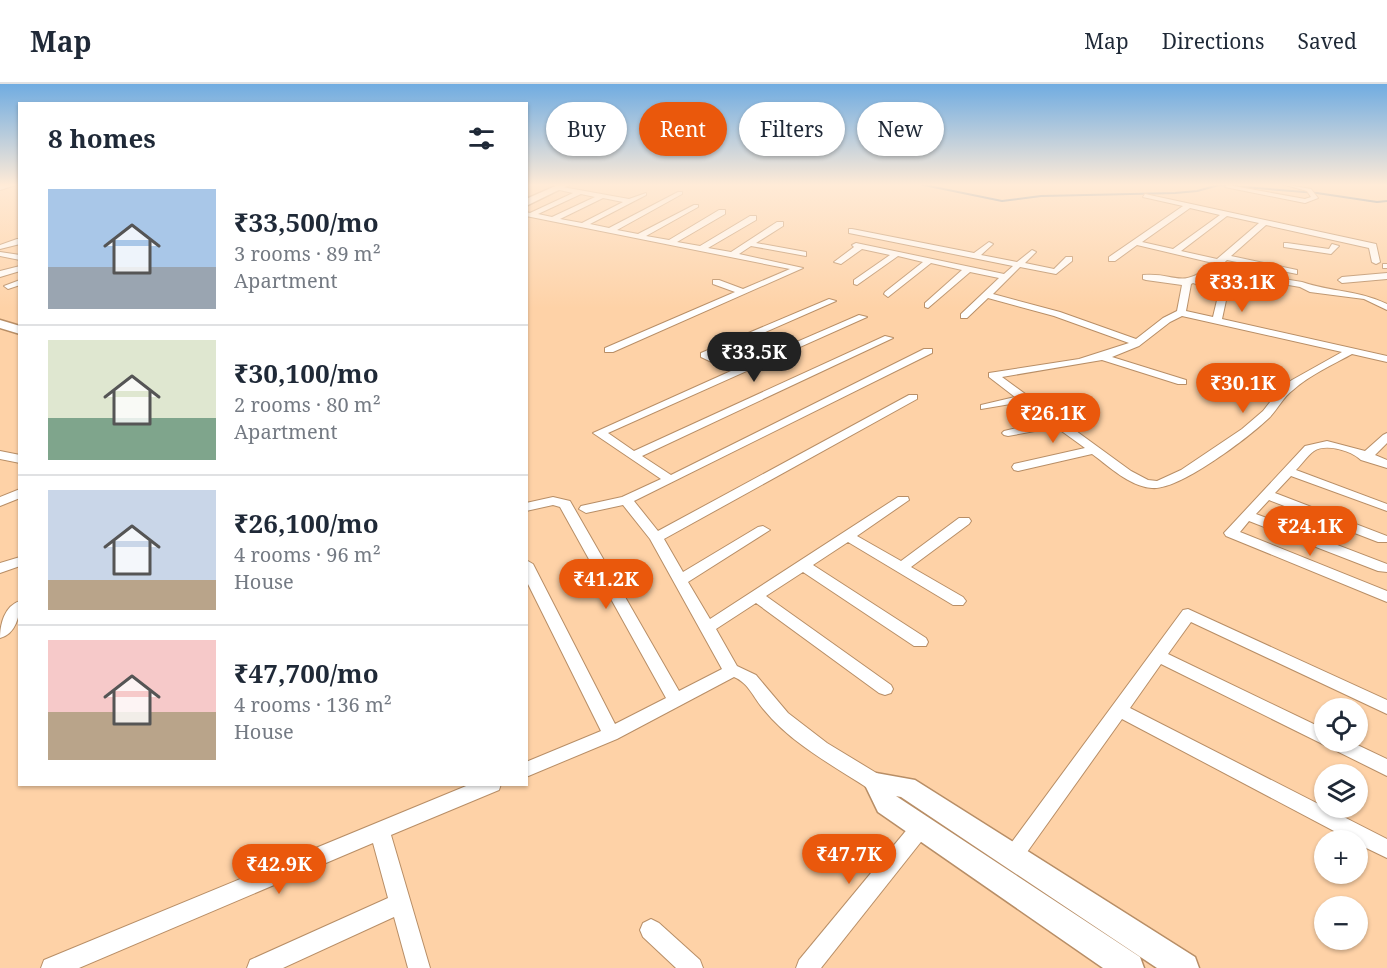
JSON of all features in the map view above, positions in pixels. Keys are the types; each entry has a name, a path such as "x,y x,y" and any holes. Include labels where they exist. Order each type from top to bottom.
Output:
{"street":[{"path":"584,225 798,268 609,350"},
{"path":"611,230 620,225"},
{"path":"640,236 660,225"},
{"path":"671,242 699,225"},
{"path":"702,248 741,225"},
{"path":"733,254 778,225"},
{"path":"1112,259 1159,225"},
{"path":"1174,252 1210,225"},
{"path":"1181,313 1191,282 1211,270 1261,225"},
{"path":"1274,225 1373,246 1375,258 1387,257"},
{"path":"871,234 885,226"},
{"path":"852,231 944,246 975,256 1056,272 1069,259"},
{"path":"1301,231 1286,249 1333,249 1328,263"},
{"path":"905,241 918,232"},
{"path":"0,236 18,240"},
{"path":"0,247 18,241"},
{"path":"1134,242 1174,252 1294,272"},
{"path":"750,244 803,254"},
{"path":"975,256 989,244"},
{"path":"838,262 858,246 1006,277"},
{"path":"964,316 1032,252"},
{"path":"0,254 16,258"},
{"path":"857,282 896,254"},
{"path":"0,261 16,258"},
{"path":"888,294 929,261"},
{"path":"0,274 18,269"},
{"path":"928,305 968,269"},
{"path":"1211,270 1366,297 1387,295"},
{"path":"1342,280 1387,276"},
{"path":"1146,277 1191,282 1224,291 1217,321"},
{"path":"716,282 742,292"},
{"path":"8,286 18,283"},
{"path":"987,295 1057,314 1137,343"},
{"path":"1366,297 1385,310"},
{"path":"739,371 705,355 832,302"},
{"path":"1351,351 1309,373 1286,389 1267,413 1247,430 1199,464 1161,484 1142,482 1094,450 993,375 1103,357 1137,343 1160,323 1181,313 1387,359"},
{"path":"670,480 599,434 862,317"},
{"path":"0,324 18,329"},
{"path":"1330,337 1387,350"},
{"path":"633,456 888,338"},
{"path":"586,509 626,500 670,480 928,351"},
{"path":"1103,357 1182,382"},
{"path":"656,538 913,397"},
{"path":"985,407 1024,398"},
{"path":"1008,433 1057,423"},
{"path":"1365,457 1387,437"},
{"path":"1387,464 1336,446 1318,444 1309,449 1231,534 1387,597"},
{"path":"1018,467 1094,450"},
{"path":"0,455 18,459"},
{"path":"1288,471 1385,508"},
{"path":"1,500 18,494"},
{"path":"1267,495 1383,539"},
{"path":"626,500 656,538 732,671"},
{"path":"707,628 903,500"},
{"path":"528,507 553,501 565,504 676,700"},
{"path":"1248,516 1383,568"},
{"path":"902,568 964,521"},
{"path":"680,580 763,531"},
{"path":"847,536 958,601"},
{"path":"0,568 18,562"},
{"path":"803,565 920,642"},
{"path":"528,568 611,734"},
{"path":"756,596 885,689"},
{"path":"0,633 18,609"},
{"path":"1013,856 1188,614 1387,707"},
{"path":"1158,656 1314,732"},
{"path":"528,769 611,734 732,671 741,672 748,676 771,707 830,754 876,783 906,787 1184,968"},
{"path":"1119,710 1387,849"},
{"path":"1354,752 1387,768"},
{"path":"876,783 887,804 1129,968"},
{"path":"52,968 487,786"},
{"path":"807,968 921,827"},
{"path":"380,832 419,968"},
{"path":"258,968 400,903"},
{"path":"651,930 692,968"}]}
